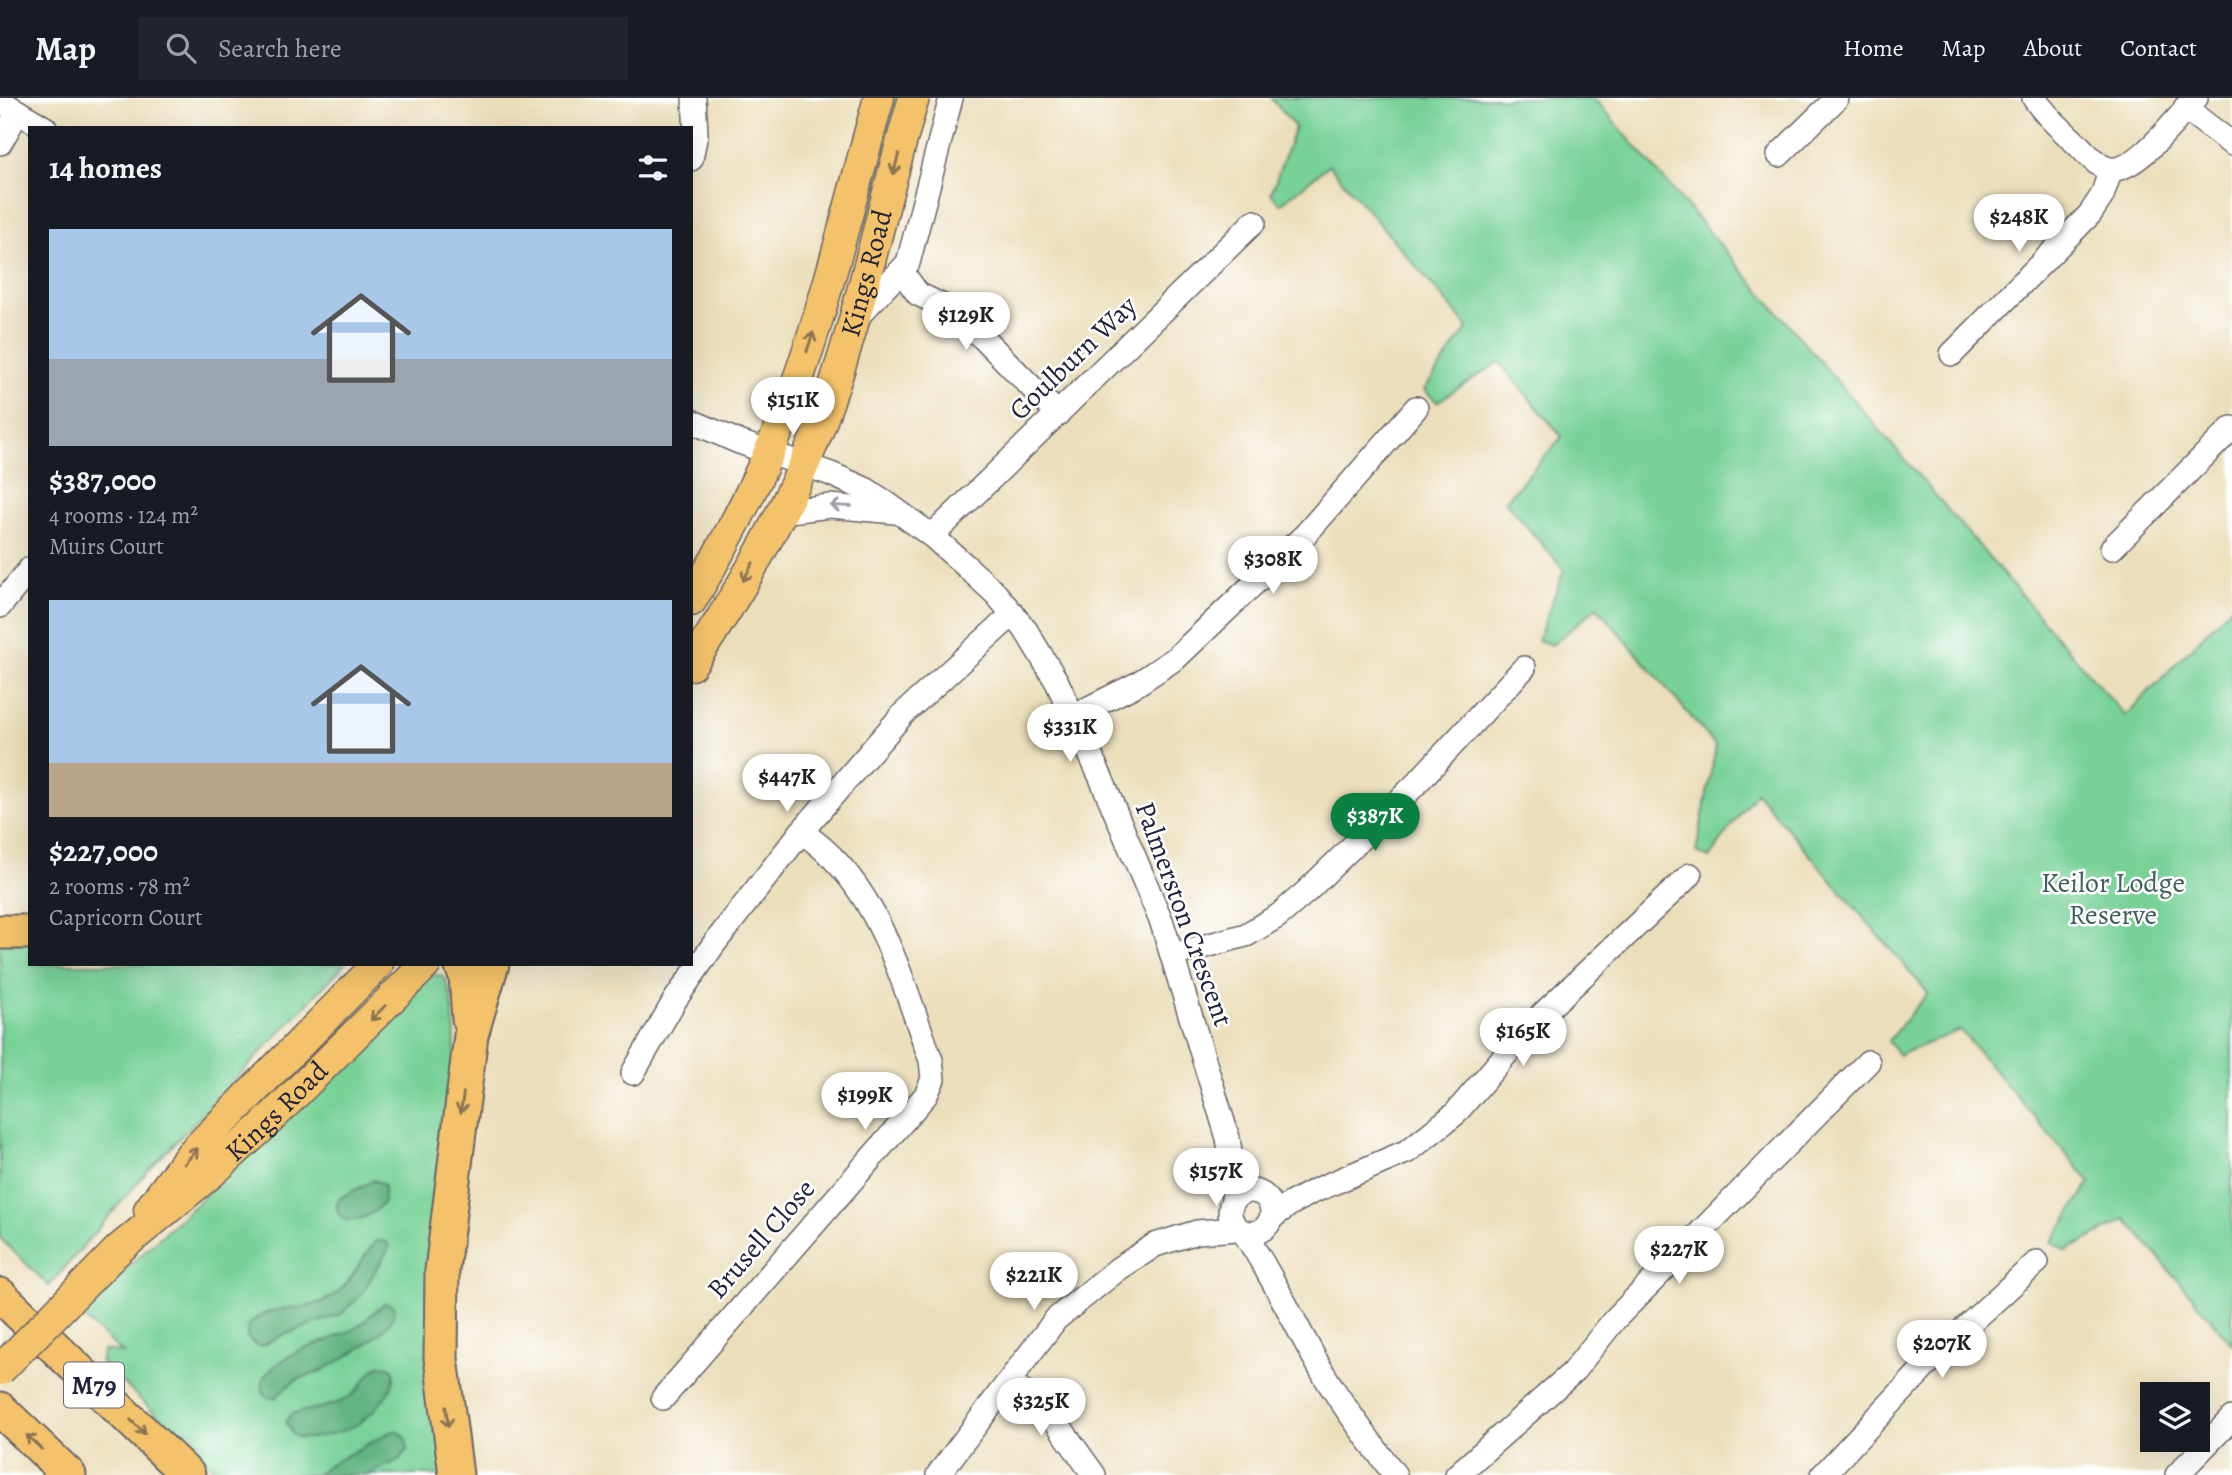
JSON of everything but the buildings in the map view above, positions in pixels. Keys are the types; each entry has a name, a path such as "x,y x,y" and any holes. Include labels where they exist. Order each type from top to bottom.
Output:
{"highway":[{"path":"0,932 28,932"},
{"path":"461,966 467,989 471,1035"},
{"path":"456,1475 441,1358 442,1270 471,1035 491,966"},
{"name":"M79","path":"0,1295 188,1475"},
{"path":"0,1409 69,1475"}],"main road":[{"name":"Kings Road","path":"693,598 731,531 795,387 819,313 879,98"},
{"name":"Kings Road","path":"693,662 739,588 781,512 820,424 854,321 915,98"},
{"name":"Kings Road","path":"119,1249 191,1154 376,966"},
{"name":"Kings Road","path":"0,1370 119,1249 261,1129 424,966"}],"street":[{"path":"693,149 696,134 694,98"},
{"path":"854,321 902,272 913,251 951,98"},
{"path":"1779,155 1838,98"},
{"path":"2034,98 2052,121 2078,145 2100,165 2111,169 2126,166 2144,153 2192,102"},
{"path":"0,143 9,106 42,126"},
{"path":"1952,354 2090,214 2102,196 2111,169"},
{"name":"Goulburn Way","path":"932,536 1254,222"},
{"path":"902,272 918,294 945,307 984,338 1058,414"},
{"path":"1073,716 1137,684 1175,658 1306,534 1416,408"},
{"name":"Palmerston Crescent","path":"693,422 739,442 804,463 867,490 932,536 967,567 1025,629 1052,673 1073,716 1149,891 1173,955 1228,1138 1246,1177 1259,1192"},
{"path":"2112,548 2232,428"},
{"path":"781,512 830,506 901,513"},
{"path":"0,606 28,571"},
{"path":"633,1073 675,1000 706,955 801,832 904,713 1013,614"},
{"path":"1173,955 1246,935 1278,916 1413,787 1524,668"},
{"name":"Brusell Close","path":"663,1398 926,1095 933,1079 930,1060 882,931 851,879 831,855 801,832"},
{"path":"938,1475 1056,1319 1097,1286 1155,1245 1197,1232 1257,1233 1290,1204 1312,1192 1408,1151 1455,1114 1531,1025 1690,875"},
{"path":"1457,1475 1572,1373 1615,1319 1868,1062"},
{"name":"Palmerston Crescent","path":"1228,1138 1234,1178 1232,1201"},
{"path":"1197,1232 1243,1192 1285,1195 1312,1192"},
{"path":"1259,1192 1271,1204 1268,1241 1280,1291"},
{"path":"1232,1201 1230,1217 1280,1291 1304,1339 1344,1407 1395,1475"},
{"path":"1823,1475 1938,1353 2037,1262"},
{"path":"1010,1381 1052,1416 1094,1475"},
{"path":"2177,1475 2232,1418"}],"green space":[{"path":"892,98 905,98 873,206 859,238 851,235"},
{"name":"Keilor Lodge Reserve","path":"1271,98 1594,98 2125,716 2232,606 2232,1344 2126,1219 2066,1251 2052,1242 2090,1182 1960,1030 1899,1055 1888,1041 1928,993 1756,792 1709,858 1696,852 1716,746 1597,607 1552,645 1538,640 1564,570 1505,501 1562,437 1499,362 1437,402 1424,390 1468,327 1329,165 1281,204 1271,194 1295,127"},
{"path":"0,942 28,942 28,966 343,966 145,1174 49,1286 0,1238"},
{"path":"432,973 445,978 451,997 455,1034 444,1475 220,1475 100,1361 104,1350 123,1353 80,1315 278,1128"},
{"path":"374,1180 384,1185 384,1202 371,1214 358,1219 341,1217 337,1211 340,1198"},
{"path":"376,1241 386,1242 388,1250 361,1295 342,1314 261,1346 247,1337 248,1325 268,1312 317,1304 336,1294"},
{"path":"386,1303 394,1306 393,1315 388,1324 368,1343 323,1370 294,1382 275,1398 268,1397 263,1392 263,1378 283,1360 357,1327"},
{"path":"383,1365 393,1369 393,1384 383,1400 362,1421 351,1428 328,1435 298,1438 293,1435 286,1422 291,1414 345,1400 374,1370"},
{"path":"397,1431 405,1437 407,1444 407,1450 399,1460 367,1475 317,1475 325,1467 390,1432"}]}
